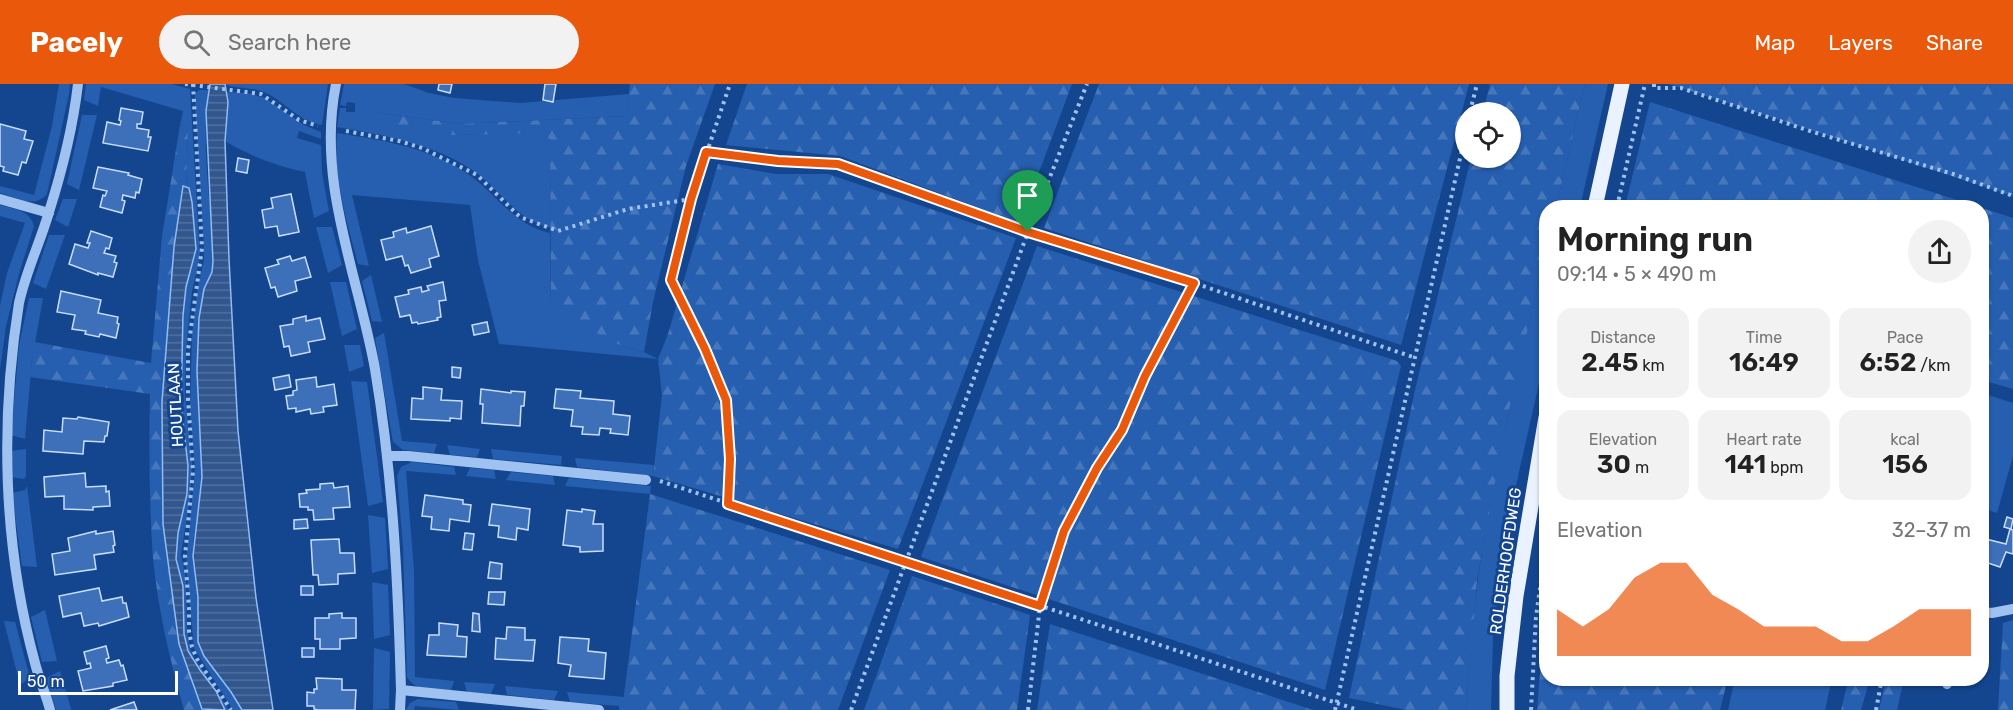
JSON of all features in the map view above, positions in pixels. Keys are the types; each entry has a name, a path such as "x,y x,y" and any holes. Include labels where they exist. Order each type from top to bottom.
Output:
{"main road":[{"path":"1597,200 1622,84"},
{"name":"ROLDERHOOFDWEG","path":"1507,710 1507,676 1516,596 1539,459"}],"street":[{"path":"50,710 35,664 16,574 4,450 5,414 11,351 19,302 30,261 49,213 74,116 78,84"},
{"path":"336,84 330,129 331,170 335,197 374,368 387,456 397,572 400,710"},
{"path":"0,199 49,213"},
{"path":"387,456 408,456 646,480"},
{"path":"1989,613 2013,609"},
{"path":"401,690 599,710"}],"path":[{"path":"185,84 261,93 299,120 314,126 399,141 422,148 477,175 520,217 558,231 628,209 691,199"},
{"path":"728,504 730,459 726,400 705,349 671,280 691,199 730,84"},
{"path":"852,710 1028,232 1087,84"},
{"path":"1472,102 1477,84"},
{"path":"1619,200 1646,84"},
{"path":"1654,84 1654,88 1681,88 1813,132 1953,174 2013,196"},
{"name":"HOUTLAAN","path":"195,85 202,248 188,350 188,399 193,471 185,555 189,631 197,659 231,710"},
{"path":"706,152 778,161 838,164 1028,232 1194,283 1413,357"},
{"path":"1336,710 1413,357 1458,168"},
{"path":"1028,710 1040,606 1064,531 1097,468 1122,430 1145,376 1194,283"},
{"path":"646,480 661,481 1358,710"},
{"path":"1531,710 1539,595"},
{"path":"1876,710 1880,686"}],"green space":[{"path":"59,84 70,84 69,94 47,194 37,201 31,201 0,193 0,186 34,195 52,126"},
{"path":"86,84 172,84 190,89 200,257 192,291 186,350 185,395 192,464 190,499 181,554 186,580 187,630 190,648 194,658 229,710 225,710 188,651 184,634 183,586 176,559 178,533 187,494 188,466 181,404 183,315 186,287 196,249 186,187 188,127 180,125 183,111 101,87 98,106 84,100"},
{"path":"225,84 328,84 322,125 304,118 261,91"},
{"path":"344,84 404,84 429,93 454,98 520,103 629,94 626,116 460,124 373,112 452,135 543,132 550,140 551,228 528,219 484,179 459,162 408,142 337,127 340,108 346,108 346,112 355,112 355,103 347,102 346,106 340,105"},
{"path":"630,84 715,84 686,166 653,302 644,352 620,345 572,321 551,302 550,140 543,133 452,135 375,121 373,112 460,124 626,116"},
{"path":"747,84 1072,84 1020,223 840,156 726,145"},
{"path":"1099,84 1469,84 1464,102 1455,102 1455,138 1401,345 1044,228"},
{"path":"1490,84 1585,84 1558,200 1539,200 1539,280 1507,419 1477,581 1466,710 1406,710 1349,698 1415,390 1469,168 1521,168 1521,102 1486,102"},
{"path":"1585,84 1608,84 1582,200 1558,200"},
{"path":"1669,84 2013,84 2013,196"},
{"path":"199,90 209,90 206,154 213,262 212,272 204,289 199,318 197,371 202,477 193,545 198,597 198,642 204,656 242,710 233,710 194,648 186,565 195,469 190,407 192,335 198,286 204,260 195,94"},
{"path":"226,92 247,93 265,98 304,125 321,132 321,139 299,131 297,138 321,145 322,173 329,211 314,218 305,172 264,160 225,141 228,102"},
{"path":"1650,102 1957,200 1627,200"},
{"path":"82,115 97,115 79,190 67,184"},
{"path":"180,125 188,127 186,187 183,187 174,247 162,402 163,524 179,644 204,710 184,710 161,616 153,558 149,456 150,394 30,377 34,342 151,363 162,236"},
{"path":"337,133 387,142 419,151 435,156 465,172 525,223 550,233 551,302 620,345 658,359 499,344 478,260 470,205 352,195 369,266 358,264 339,183"},
{"path":"718,164 776,174 828,174 1016,238 898,549 653,476 662,395 658,359 668,334"},
{"path":"63,199 77,199 68,227 55,220"},
{"path":"0,205 25,213 34,226 6,326 0,370 0,306 7,273 25,223 0,216"},
{"path":"1989,210 2013,218 2013,389 1989,382"},
{"path":"316,227 332,227 342,265 328,273"},
{"path":"49,235 65,235 46,289 33,283"},
{"path":"1037,246 1397,361 1401,366 1325,690 921,557"},
{"path":"371,275 382,322 372,321 362,281"},
{"path":"1539,280 1539,383 1506,530 1493,638 1491,710 1466,710 1478,579 1491,496"},
{"path":"330,282 346,282 357,329 342,336"},
{"path":"29,298 43,298 32,360 25,439 11,435 19,346"},
{"path":"384,333 402,441 437,444 434,453 403,450 393,442 375,338"},
{"path":"344,345 360,345 364,366 349,372"},
{"path":"351,381 367,382 383,502 368,506"},
{"path":"1989,395 2013,403 2013,456 1997,513 1989,510"},
{"path":"447,445 480,449 477,457 450,455"},
{"path":"26,449 26,476 24,479 11,477 10,451"},
{"path":"491,449 562,456 561,465 493,459"},
{"path":"575,458 654,465 653,476 577,467"},
{"path":"412,462 454,467 456,475 406,471 414,570 415,677 454,681 451,690 420,687 407,677 403,546 397,476 401,467"},
{"path":"470,468 494,470 496,479 466,476"},
{"path":"511,472 553,476 555,485 506,480"},
{"path":"569,478 651,486 650,494 565,486"},
{"path":"27,486 37,567 22,566 12,493 25,490"},
{"path":"650,494 890,570 838,710 622,710"},
{"path":"368,515 385,518 388,569 372,573"},
{"path":"912,576 1030,615 1017,710 864,710"},
{"path":"372,582 388,585 390,635 374,639"},
{"path":"45,610 57,661 42,662 31,617"},
{"path":"2013,620 2013,710 1998,710 2003,623"},
{"path":"4,621 15,622 30,678 20,685"},
{"path":"1050,624 1313,710 1037,710"},
{"path":"374,648 390,652 389,709 373,710"},
{"path":"60,671 71,710 56,710 46,678"},
{"path":"464,682 495,684 491,694 467,692"},
{"path":"1539,685 1726,686 1720,710 1537,710"},
{"path":"505,686 558,691 554,700 507,695"},
{"path":"1733,686 1830,686 1825,710 1728,710"},
{"path":"1847,686 1868,686 1861,710 1841,710"},
{"path":"1884,686 1902,686 1897,710 1879,710"},
{"path":"567,692 624,697 622,710 619,710 619,706 570,702"},
{"path":"418,699 456,702 459,710 415,706 414,710 406,710 410,703"}],"shaded area":[{"path":"210,84 225,84 228,102 225,141 238,431 256,598 273,710 242,710 204,656 198,642 198,597 193,556 202,477 197,371 199,318 204,289 212,272 213,262 206,111"},
{"path":"183,186 189,188 192,202 196,249 186,287 183,315 181,404 188,466 187,494 178,533 176,559 183,586 184,634 188,651 216,691 225,710 202,709 179,644 163,524 162,402 174,247"}],"building":[{"path":"439,84 452,84 450,93 438,90"},
{"path":"545,84 556,84 553,102 543,100"},
{"path":"121,108 143,112 141,124 137,124 137,128 149,130 148,137 151,137 148,151 103,143 107,122 120,125"},
{"path":"0,124 26,131 24,139 33,141 26,163 22,162 18,175 3,171 4,167 0,166"},
{"path":"238,158 249,160 247,173 236,171"},
{"path":"98,167 129,173 128,175 142,179 139,193 136,192 135,198 123,195 122,200 125,201 122,213 100,207 103,195 105,196 107,191 93,188"},
{"path":"291,194 299,232 279,236 277,226 265,228 262,210 273,208 271,198"},
{"path":"431,226 439,256 429,259 431,267 411,273 408,265 405,266 402,256 386,260 381,240 394,237 393,232 406,228 407,233"},
{"path":"91,231 112,238 109,249 106,248 104,253 116,256 114,262 117,263 113,277 98,273 98,275 69,264 75,244 88,248 90,243 87,243"},
{"path":"290,256 292,261 305,257 311,277 295,281 297,291 278,297 275,287 271,288 265,268 279,264 277,260"},
{"path":"443,282 446,300 439,301 441,317 437,318 438,320 418,324 417,322 412,323 410,315 400,317 395,297 409,294 408,290 421,287 422,292 429,290 427,286"},
{"path":"61,291 101,300 98,313 118,317 116,338 100,334 99,337 85,334 86,331 72,329 75,315 57,312"},
{"path":"306,316 306,321 320,318 325,339 308,342 310,352 291,356 289,346 284,347 280,326 293,324 293,319"},
{"path":"487,322 489,332 474,335 472,325"},
{"path":"452,367 461,368 460,378 452,377"},
{"path":"289,375 291,387 275,390 273,378"},
{"path":"316,377 317,387 334,384 337,405 323,407 324,412 311,414 310,409 296,412 296,408 288,409 286,396 293,395 293,391 297,390 296,380"},
{"path":"423,387 442,389 441,400 462,401 461,419 450,418 450,421 411,419 412,398 423,399"},
{"path":"481,389 511,393 511,391 525,392 524,406 521,406 520,426 482,423"},
{"path":"556,389 581,391 580,398 614,401 613,414 630,416 628,435 610,433 611,429 600,428 599,435 582,434 583,427 571,426 573,410 554,408"},
{"path":"78,417 109,422 104,442 84,441 83,454 43,451 44,430 62,432 63,418 77,419"},
{"path":"85,473 86,487 106,486 106,492 109,491 110,506 93,507 93,510 64,509 64,496 45,497 44,477"},
{"path":"333,483 334,488 348,486 350,507 333,508 334,519 314,520 313,510 300,507 299,494 307,493 306,490 320,489 320,484"},
{"path":"425,495 463,500 463,504 471,505 469,522 450,519 449,531 431,529 432,517 422,516"},
{"path":"492,504 530,509 528,530 517,528 516,540 498,537 499,526 489,525"},
{"path":"582,509 595,511 593,524 603,524 603,551 580,552 580,547 563,545 567,510 582,512"},
{"path":"2007,517 2013,519 2011,529 2004,527"},
{"path":"307,519 308,528 294,529 294,520"},
{"path":"2010,529 2013,530 2013,554 2006,552 2000,567 1989,563 1989,540 2006,544"},
{"path":"96,531 96,534 113,531 114,552 94,555 96,569 55,575 52,554 70,551 68,538"},
{"path":"465,533 474,534 472,550 463,549"},
{"path":"339,539 340,553 354,553 355,573 338,574 338,584 319,585 318,575 313,575 311,540"},
{"path":"490,562 502,564 501,579 488,578"},
{"path":"301,586 313,586 313,595 301,595"},
{"path":"99,588 102,601 122,597 129,617 99,626 98,623 84,626 81,613 63,617 59,596"},
{"path":"489,592 505,592 504,605 488,604"},
{"path":"342,613 342,618 356,618 356,638 340,639 340,649 320,649 320,639 315,639 315,618 329,618 329,614"},
{"path":"473,613 479,614 480,632 472,631"},
{"path":"439,623 458,625 457,636 467,637 466,657 427,655 429,635 439,635"},
{"path":"507,627 525,628 525,640 535,640 533,661 495,659 496,638 506,639"},
{"path":"560,637 589,639 588,651 606,653 604,679 569,676 571,665 558,663"},
{"path":"106,646 109,658 106,659 107,663 119,660 121,666 123,665 127,680 113,683 113,686 83,691 78,671 91,668 90,663 87,664 84,652"},
{"path":"302,648 314,648 314,657 302,657"},
{"path":"316,678 342,679 342,690 356,690 355,710 318,710 314,709 314,706 307,706 307,692 314,693 314,689 317,689"},
{"path":"134,702 137,710 110,710"}],"route":[{"path":"706,152 778,161 838,164 1028,232 1194,283 1145,376 1122,430 1097,468 1064,531 1040,606 728,504 730,459 726,400 705,349 671,280 691,199 706,152"}]}
